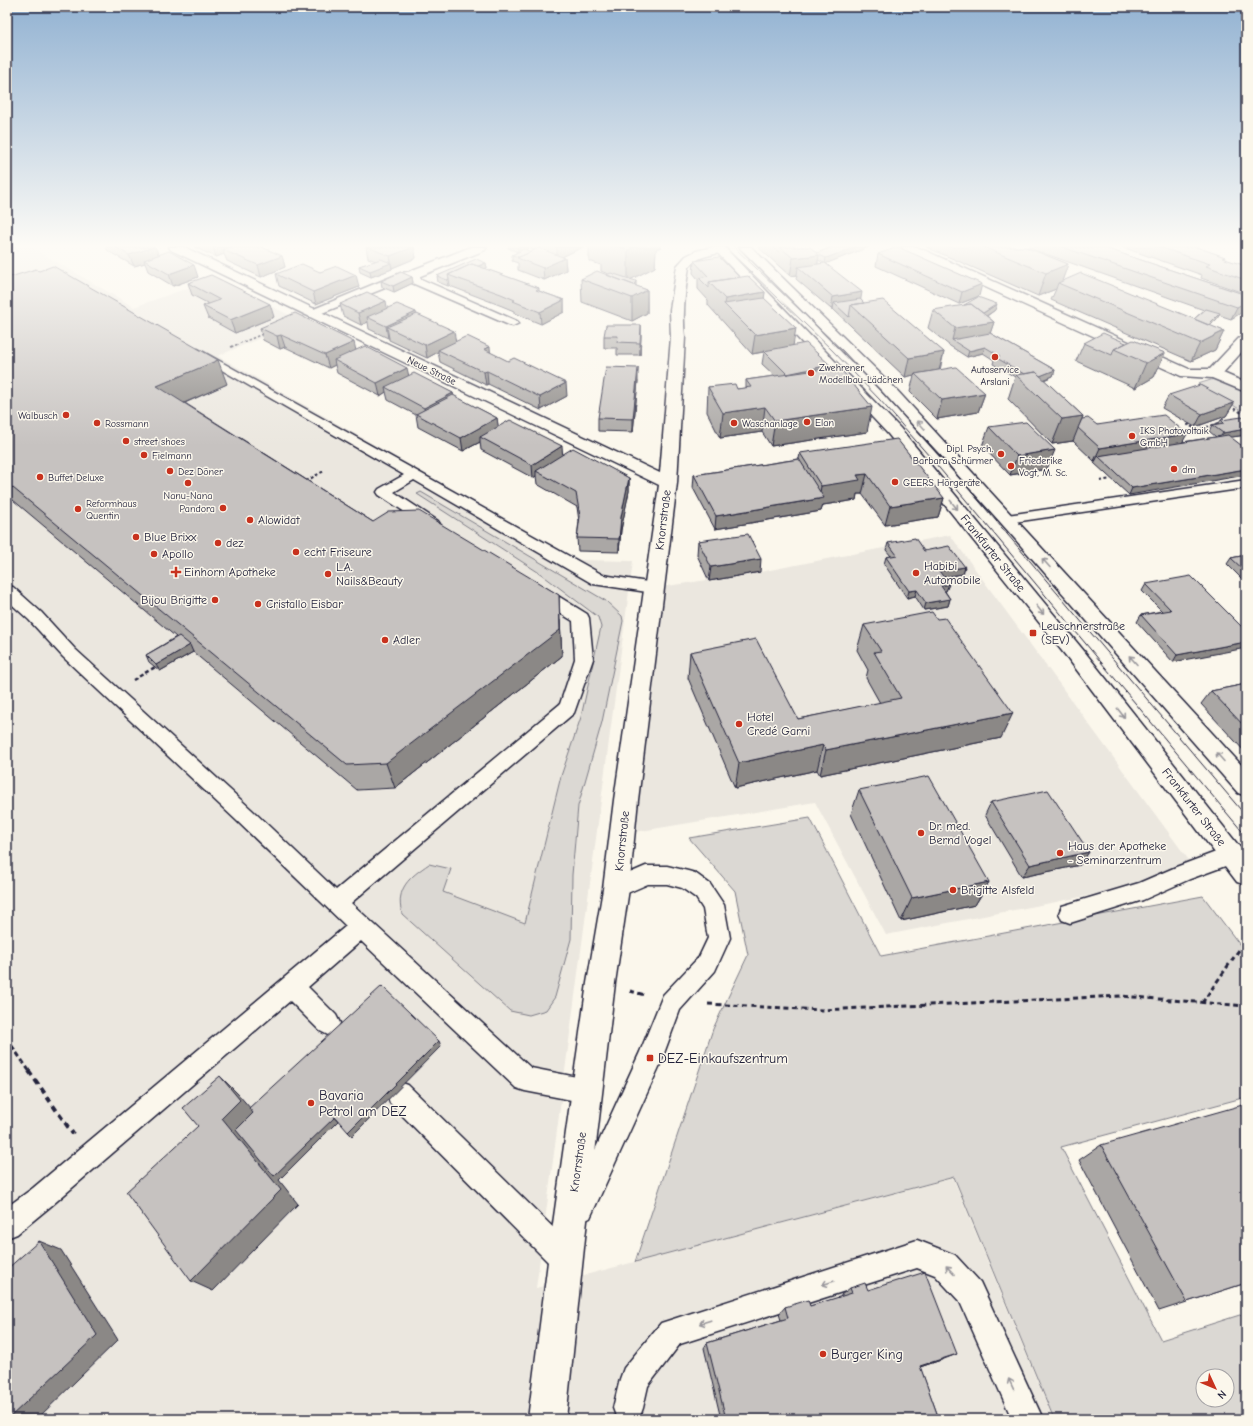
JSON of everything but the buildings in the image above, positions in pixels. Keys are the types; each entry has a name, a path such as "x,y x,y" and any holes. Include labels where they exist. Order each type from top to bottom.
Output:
{"street":[{"name":"Neue Straße","path":"315,314 668,483"},
{"name":"Knorrstraße","path":"547,1419 566,1249 601,983 616,889 626,800 668,483 678,337 676,314"},
{"name":"Frankfurter Straße","path":"781,314 842,384 894,431 1007,569 1246,874"},
{"path":"812,314 887,388 1007,519 1246,786"},
{"path":"1055,314 1186,373 1214,374 1246,388"},
{"path":"1214,374 1246,339"}],"lane":[{"path":"492,314 514,323"},
{"path":"186,346 599,580 654,588"},
{"path":"414,475 384,492 449,534"},
{"path":"1007,519 1246,484"},
{"path":"336,903 568,708 584,659 581,618 528,585"},
{"path":"7,591 35,616 69,653 202,774 361,927 525,1079 587,1091"},
{"path":"1070,913 1143,891 1183,873 1232,855"},
{"path":"399,1094 566,1249 650,1058 671,1003 707,964 719,938 713,905 703,891 688,880 667,875 646,875 616,889"},
{"path":"7,1224 89,1157 361,927"},
{"path":"291,986 328,1023"},
{"path":"628,1408 635,1379 671,1333 917,1254 945,1266 970,1292 1028,1419"}],"path":[{"path":"207,357 267,332"},
{"path":"1190,424 1188,425 1198,430 1214,424 1227,422"},
{"path":"304,482 324,471"},
{"path":"1100,481 1111,479"},
{"path":"112,693 162,663"},
{"path":"1202,1003 1246,940"},
{"path":"601,983 671,1003 822,1010 1121,996 1246,1006"},
{"path":"7,1039 89,1157"}],"shaded area":[{"path":"7,314 286,314 301,321 218,356 577,560 633,561 536,1288 953,1178 1053,1419 7,1419"},
{"path":"1214,379 1246,391 1246,413 1198,384"},
{"path":"421,492 606,601 622,616 623,621 602,722 578,806 572,875 571,939 555,997 546,1010 529,1015 510,1011 402,914 400,905 402,890 410,879 429,864 451,869 443,892 525,923 561,776 581,717 601,627 598,617 541,574 417,494"},
{"path":"950,535 1199,874 886,935 815,802 623,834 654,588 760,572"},
{"path":"810,818 881,956 1203,896 1246,953 1246,1097 1061,1147 1161,1340 1246,1313 1246,1419 1054,1419 954,1177 635,1262 713,1029 748,955 735,891 689,838"}],"tram line":[{"path":"794,314 880,400 930,457 1246,836"},
{"path":"804,314 843,351 941,456 1246,816"}],"place":[{"name":"Autoservice Arslani","path":"995,357"},
{"name":"Zwehrener Modellbau-Lädchen","path":"811,373"},
{"name":"Walbusch","path":"66,415"},
{"name":"Elan","path":"807,422"},
{"name":"Rossmann","path":"97,423"},
{"name":"Waschanlage","path":"734,423"},
{"name":"IKS Photovoltaik GmbH","path":"1132,436"},
{"name":"street shoes","path":"126,441"},
{"name":"Dipl. Psych. Barbara Schürmer","path":"1001,454"},
{"name":"Fielmann","path":"144,455"},
{"name":"Friederike Vogt, M. Sc.","path":"1011,466"},
{"name":"dm","path":"1174,469"},
{"name":"Dez Döner","path":"170,471"},
{"name":"Buffet Deluxe","path":"40,477"},
{"name":"GEERS Hörgeräte","path":"895,482"},
{"name":"Nanu-Nana","path":"188,483"},
{"name":"Pandora","path":"223,508"},
{"name":"Reformhaus Quentin","path":"78,509"},
{"name":"Alowidat","path":"250,520"},
{"name":"Blue Brixx","path":"136,537"},
{"name":"dez","path":"218,543"},
{"name":"echt Friseure","path":"296,552"},
{"name":"Apollo","path":"154,554"},
{"name":"Einhorn Apotheke","path":"176,572"},
{"name":"Habibi Automobile","path":"916,573"},
{"name":"L.A. Nails&Beauty","path":"328,574"},
{"name":"Bijou Brigitte","path":"215,600"},
{"name":"Cristallo Eisbar","path":"258,604"},
{"name":"Leuschnerstraße (SEV)","path":"1033,633"},
{"name":"Adler","path":"385,640"},
{"name":"Hotel Credé Garni","path":"739,724"},
{"name":"Dr. med. Bernd Vogel","path":"921,833"},
{"name":"Haus der Apotheke - Seminarzentrum","path":"1060,853"},
{"name":"Brigitte Alsfeld","path":"953,890"},
{"name":"DEZ-Einkaufszentrum","path":"650,1058"},
{"name":"Bavaria Petrol am DEZ","path":"311,1103"},
{"name":"Burger King","path":"823,1354"}]}
